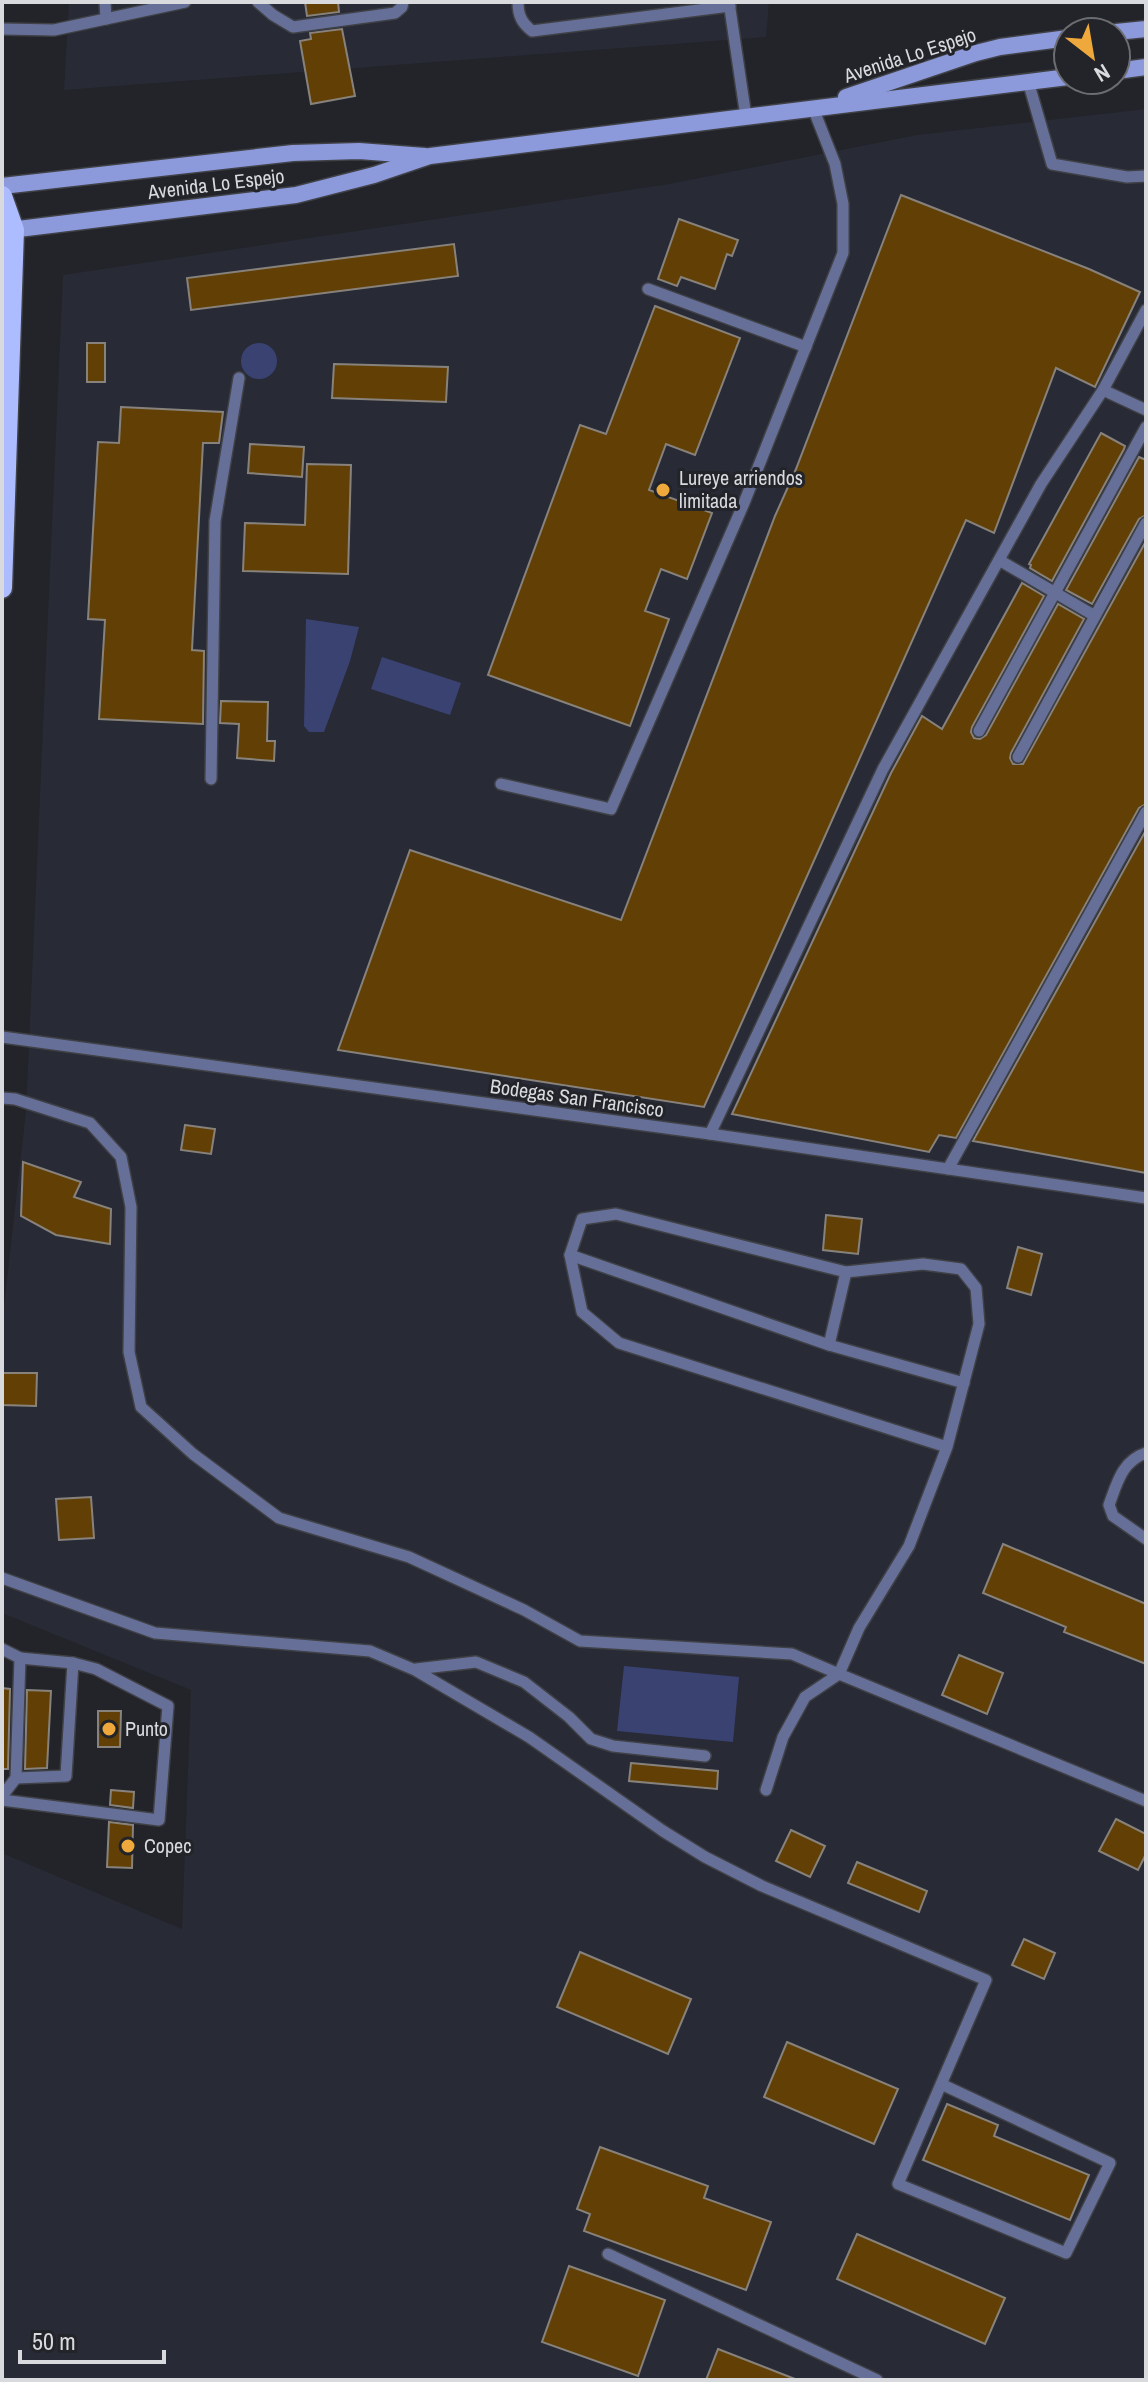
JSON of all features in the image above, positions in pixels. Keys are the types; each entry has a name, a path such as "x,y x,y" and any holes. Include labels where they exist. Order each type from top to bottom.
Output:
{"main road":[{"name":"Avenida Lo Espejo","path":"813,108 976,53 1052,41"},
{"name":"Avenida Lo Espejo","path":"2,186 293,153 359,151 430,156 1052,79"},
{"name":"Avenida Lo Espejo","path":"8,230 296,195 374,175 430,156"},
{"path":"2,196 8,230 2,588"}],"lane":[{"path":"105,2 106,19"},
{"path":"2,29 54,30 185,2"},
{"path":"258,2 293,27 395,13 403,2"},
{"path":"518,2 523,24 532,31 730,4 746,117"},
{"path":"1028,81 1052,164 1127,177 1146,176"},
{"path":"501,784 611,809 744,503 843,253 843,204 835,164 813,108"},
{"path":"648,289 806,347"},
{"path":"710,1134 883,769 1041,484 1103,390 1146,310"},
{"path":"211,779 215,521 239,378"},
{"path":"1103,390 1146,410"},
{"path":"979,731 1146,427"},
{"path":"1018,757 1146,523"},
{"path":"999,560 1095,616"},
{"path":"948,1169 1146,812"},
{"name":"Bodegas San Francisco","path":"2,1037 710,1134 1146,1198"},
{"path":"2,1098 15,1099 90,1123 121,1157 131,1207 129,1352 141,1407 193,1454 279,1518 409,1557 524,1610 580,1641 792,1654 1146,1801"},
{"path":"766,1790 783,1737 805,1697 839,1674 859,1628 909,1546 947,1447 964,1383 979,1324 976,1288 961,1269 923,1264 846,1272 616,1214 582,1219 570,1255 582,1312 619,1343 947,1447"},
{"path":"570,1255 829,1345 964,1383"},
{"path":"829,1345 846,1272"},
{"path":"1146,1453 1123,1468 1109,1505 1113,1516 1146,1539"},
{"path":"2,1578 155,1633 370,1651 415,1670 529,1737 705,1857 762,1886 986,1980 941,2084 898,2184 1066,2253 1110,2163 941,2084"},
{"path":"2,1649 20,1658 73,1663 96,1669 168,1706 159,1820 2,1798 16,1778 20,1658"},
{"path":"415,1670 476,1662 524,1682 569,1717 591,1739 613,1746 705,1756"},
{"path":"16,1778 66,1776 73,1663"},
{"path":"608,2254 877,2380"}],"shaded area":[{"path":"69,2 769,2 766,37 64,90"},
{"path":"1146,109 1146,2380 2,2380 2,1853 182,1929 191,1690 2,1613 2,1324 26,1111 63,275 669,184 917,135"},
{"path":"259,343 272,348 277,361 272,374 259,379 246,374 241,361 246,348"},
{"path":"306,619 359,627 324,732 309,732 304,726"},
{"path":"382,657 461,683 450,715 371,689"},
{"path":"624,1666 739,1677 733,1742 617,1731"}],"building":[{"path":"305,2 338,2 339,12 307,16"},
{"path":"342,29 355,96 311,104 300,41 311,39 310,33"},
{"path":"901,195 1140,292 1095,387 1056,368 994,533 966,520 704,1107 338,1050 410,850 621,920"},
{"path":"679,219 738,240 732,256 727,254 715,289 681,277 677,286 658,279"},
{"path":"454,244 458,276 191,310 187,278"},
{"path":"655,306 740,338 695,455 666,444 649,490 712,513 687,579 661,569 645,611 669,619 630,726 488,675 580,425 606,434"},
{"path":"87,343 105,343 105,382 87,382"},
{"path":"334,364 448,367 446,402 332,398"},
{"path":"121,407 223,412 219,443 203,443 192,650 204,651 203,724 99,719 105,620 88,619 98,442 119,443"},
{"path":"1101,433 1125,446 1052,581 1030,568 1029,564"},
{"path":"250,444 304,447 302,477 248,473"},
{"path":"1139,457 1146,460 1146,515 1139,519 1092,604 1066,590"},
{"path":"307,464 351,465 348,574 243,571 245,523 305,525"},
{"path":"1146,541 1146,804 1139,808 956,1138 939,1135 929,1152 732,1114 891,773 922,716 942,729 1022,583 1044,596 972,727 974,738 980,739 986,735 1058,604 1084,619 1011,753 1013,764 1023,764"},
{"path":"221,701 268,702 267,741 275,741 274,761 237,758 239,724 220,723"},
{"path":"1146,830 1146,1173 973,1141"},
{"path":"185,1125 215,1129 211,1154 181,1150"},
{"path":"23,1162 81,1182 74,1197 111,1209 110,1244 56,1235 21,1216"},
{"path":"826,1215 862,1219 858,1254 823,1250"},
{"path":"1018,1247 1042,1254 1031,1295 1007,1288"},
{"path":"2,1373 37,1373 36,1406 2,1405"},
{"path":"91,1497 94,1538 59,1540 56,1499"},
{"path":"1003,1544 1146,1604 1146,1664 1064,1632 1066,1627 983,1593"},
{"path":"959,1655 1003,1673 987,1714 942,1695"},
{"path":"2,1688 10,1689 8,1769 2,1769"},
{"path":"27,1690 51,1691 47,1768 25,1769"},
{"name":"Punto","path":"98,1711 121,1711 120,1747 98,1747"},
{"path":"631,1763 718,1771 717,1789 629,1781"},
{"path":"111,1790 134,1792 133,1808 110,1805"},
{"path":"1116,1819 1146,1834 1146,1854 1138,1870 1099,1851"},
{"path":"109,1822 133,1825 132,1868 107,1867"},
{"path":"791,1830 825,1846 810,1877 776,1861"},
{"path":"857,1862 927,1891 919,1912 848,1883"},
{"path":"1024,1939 1055,1953 1044,1979 1012,1965"},
{"path":"580,1952 691,1999 668,2054 557,2007"},
{"path":"787,2042 898,2089 874,2144 764,2097"},
{"path":"947,2104 998,2125 994,2136 1089,2175 1070,2220 923,2160"},
{"path":"600,2147 708,2186 704,2198 771,2222 746,2290 584,2231 590,2214 577,2209"},
{"path":"857,2234 1005,2298 985,2344 837,2279"},
{"path":"569,2266 665,2300 638,2376 542,2342"},
{"path":"718,2349 795,2379 795,2380 706,2380"}],"place":[{"name":"Lureye arriendos limitada","path":"663,490"},
{"name":"Punto","path":"109,1729"},
{"name":"Copec","path":"128,1846"}]}
